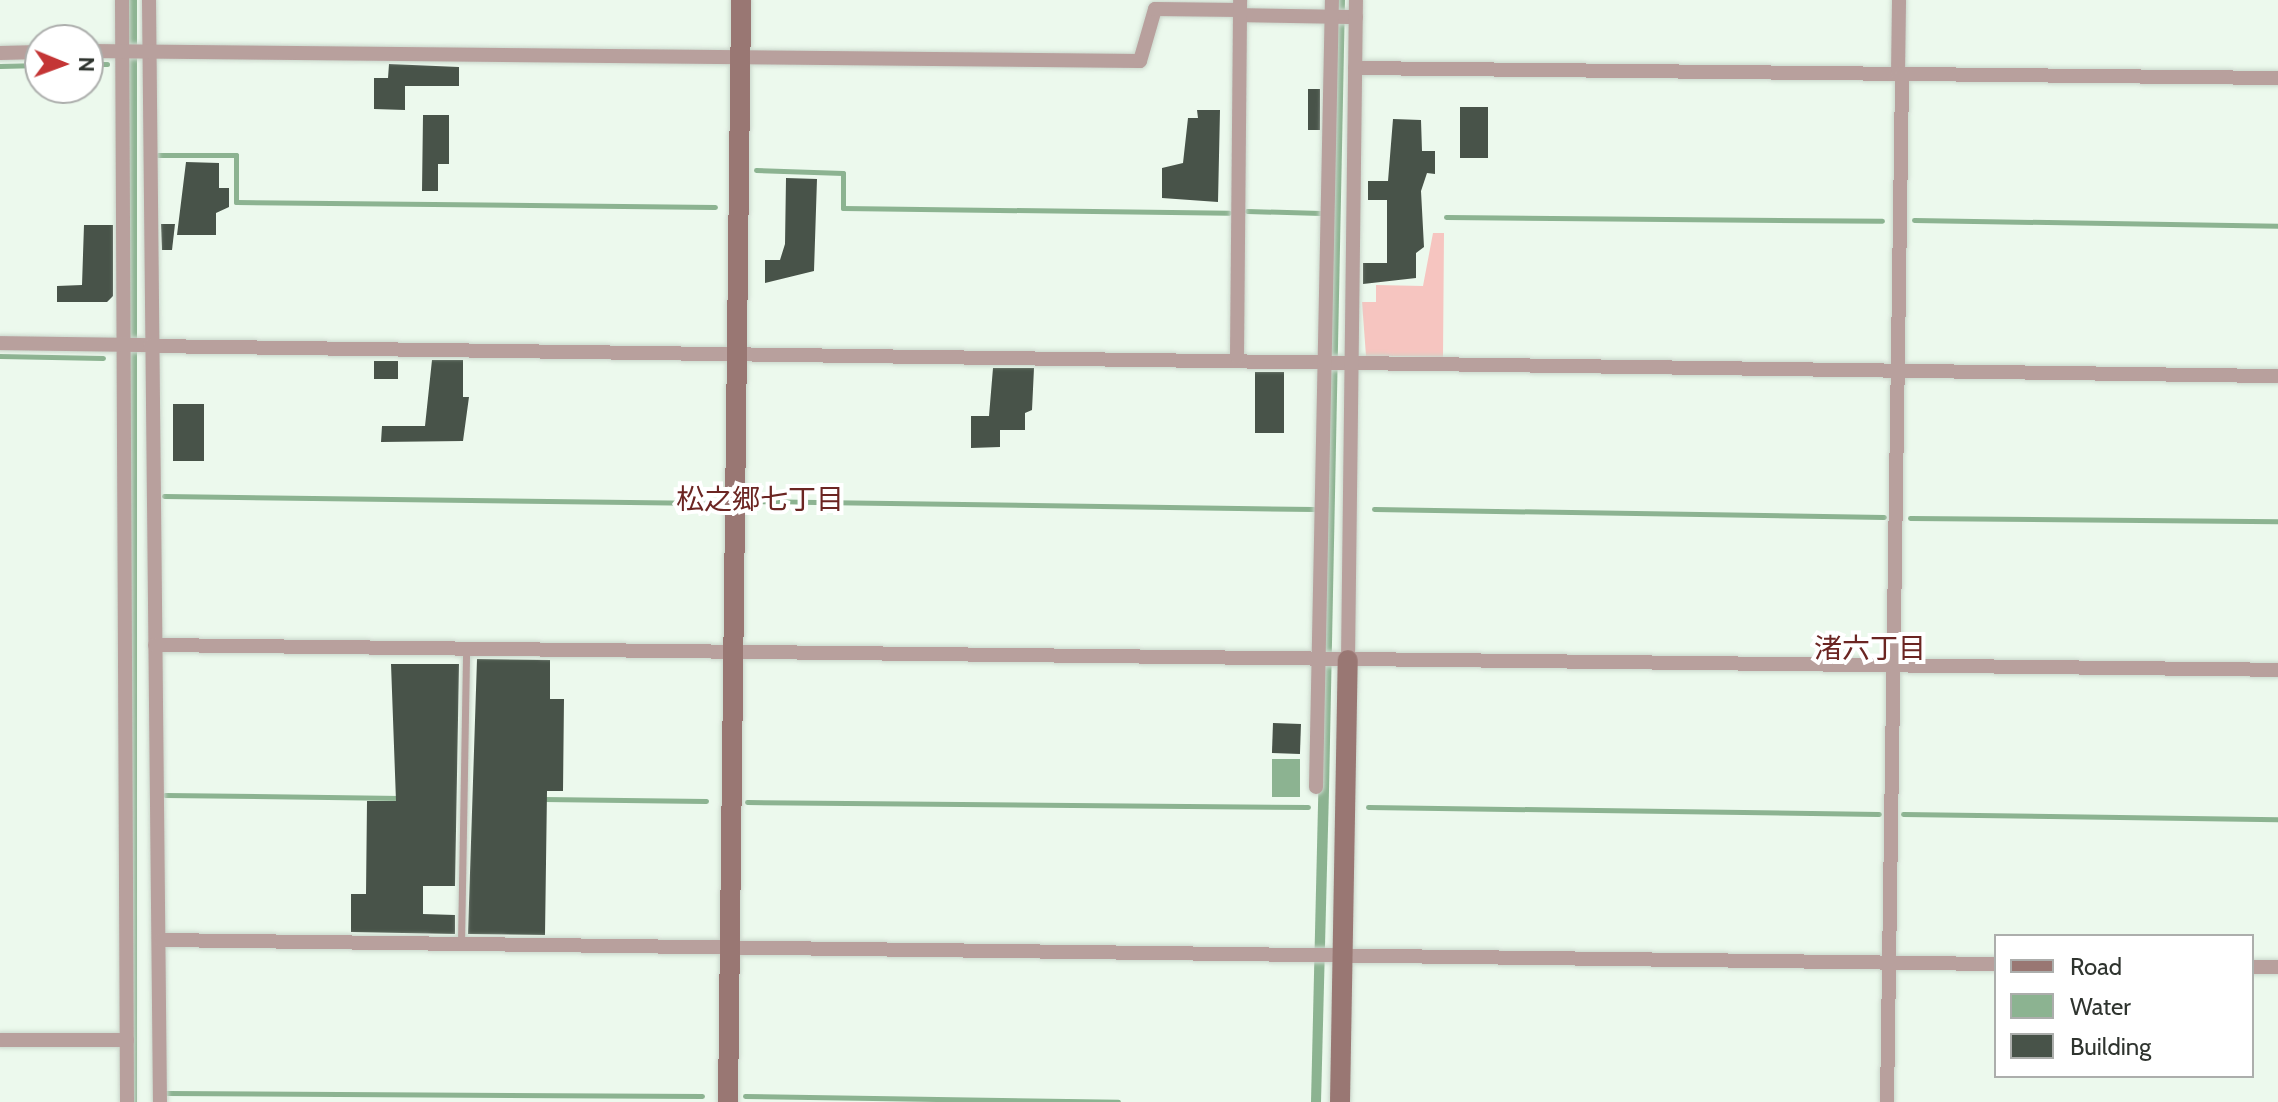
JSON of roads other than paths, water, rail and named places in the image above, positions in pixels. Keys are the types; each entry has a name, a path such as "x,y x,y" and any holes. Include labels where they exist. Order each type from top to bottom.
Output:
{"street":[{"path":"122,0 127,1102"},
{"path":"149,0 150,345 161,940 160,1102"},
{"path":"728,1102 741,0"},
{"path":"1332,0 1345,17 1355,68 1341,660 1337,956 1340,1102"},
{"path":"1316,787 1325,359 1345,17 1356,0"},
{"path":"1887,1102 1899,0"},
{"path":"104,51 741,54 1140,61 1155,9 1240,8 1345,17"},
{"path":"1237,357 1240,8"},
{"path":"0,53 24,52"},
{"path":"1355,68 2278,78"},
{"path":"0,343 1237,357 1895,373 2278,376"},
{"path":"155,645 2278,670"},
{"path":"161,940 1994,964"},
{"path":"2254,967 2278,967"},
{"path":"0,1040 127,1040"}],"lane":[{"path":"461,944 466,649"}],"water":[{"path":"129,0 137,0 137,1102 129,1102"},
{"path":"1337,0 1345,0 1329,790 1321,1102 1311,1102"},
{"path":"1272,759 1300,759 1300,797 1272,797"}],"waterway":[{"path":"0,66 24,65"},
{"path":"158,155 236,155 236,202 715,207"},
{"path":"756,170 843,173 843,208 1229,213"},
{"path":"1247,211 1321,213"},
{"path":"1446,217 1882,221"},
{"path":"1914,220 2278,226"},
{"path":"0,356 103,358"},
{"path":"164,496 710,503"},
{"path":"752,501 1314,509"},
{"path":"1374,509 1884,517"},
{"path":"1910,518 2278,521"},
{"path":"165,795 401,798"},
{"path":"543,799 706,801"},
{"path":"747,802 1308,807"},
{"path":"1368,807 1879,814"},
{"path":"1903,814 2278,819"},
{"path":"167,1093 702,1096"},
{"path":"745,1096 1118,1102"}],"district":[{"name":"松之郷七丁目","path":"760,499"},
{"name":"渚六丁目","path":"1870,648"}]}
